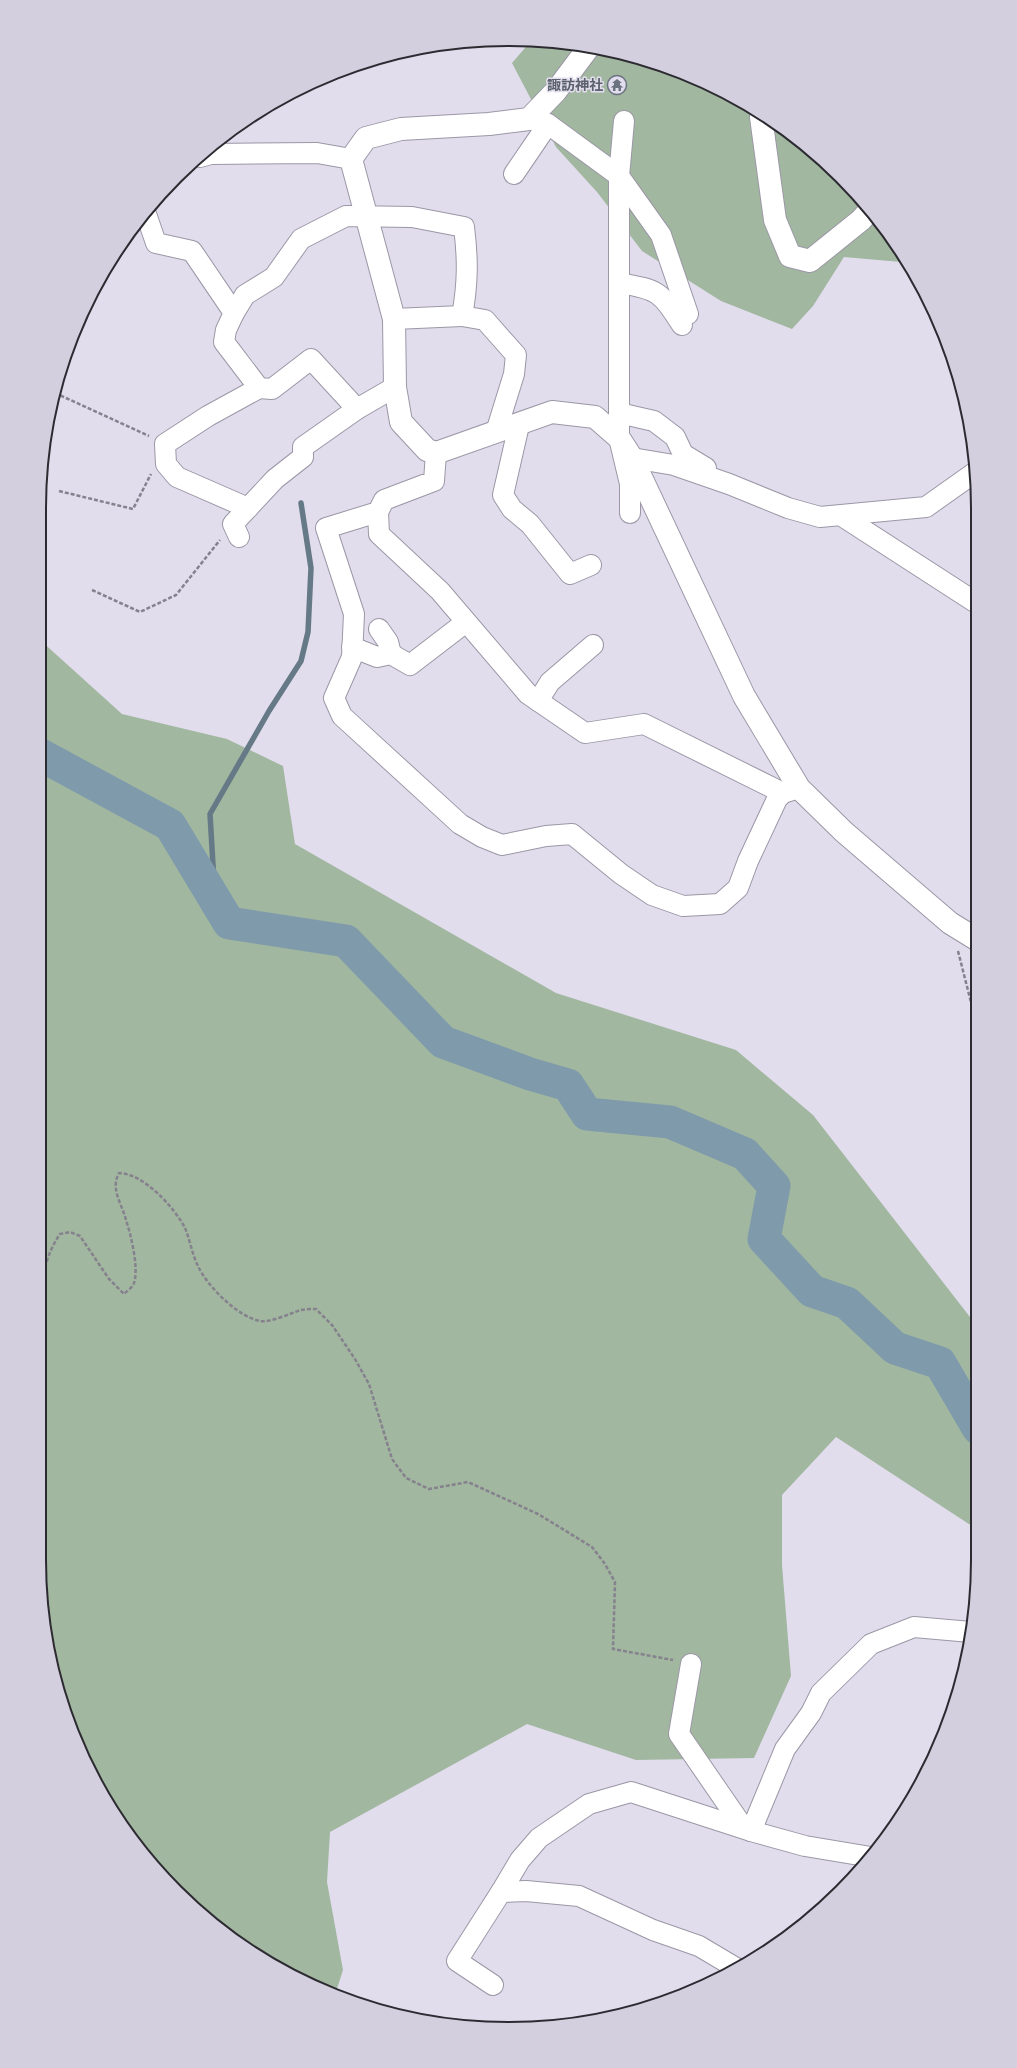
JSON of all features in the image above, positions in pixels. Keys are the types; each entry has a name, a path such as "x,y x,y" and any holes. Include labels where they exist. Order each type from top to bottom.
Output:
{"street":[{"path":"514,174 539,121 556,91 585,53"},
{"path":"350,159 366,138 401,129 539,121 619,176 661,235 685,320 665,299 650,289 619,283"},
{"path":"624,121 619,176 619,438 630,484 630,513"},
{"path":"762,122 776,220 790,256 810,261 865,215"},
{"path":"212,154 317,153 350,159"},
{"path":"350,159 394,319 395,387 401,422 427,450 436,454 552,412 595,417 619,438 632,458 744,696 791,791"},
{"path":"259,388 224,342 226,330 234,313 245,295 274,277 301,239 346,216 412,217 464,227 468,261 467,288 462,316"},
{"path":"148,220 156,243 192,251 234,313"},
{"path":"394,319 462,316 485,320 516,355 514,374 496,432"},
{"path":"248,508 177,477 166,464 165,450 208,416 259,388 272,389 311,359 357,409"},
{"path":"236,531 248,508 275,479 303,457 303,447 357,409 395,387"},
{"path":"619,413 654,421 675,437 683,454 729,484"},
{"path":"518,425 503,495 512,509 530,524 570,574 591,565"},
{"path":"436,454 434,481 384,500 378,512 379,534 440,591 528,694 585,732 644,724 791,791 844,832 950,924 971,937"},
{"path":"632,458 674,465 729,484 788,508 820,517 926,508 970,476"},
{"path":"378,512 326,528 354,614 352,657 334,698 342,716 460,824 482,838 502,845 546,836 572,834 621,874 646,891 683,906 720,904 738,888 766,822 791,791"},
{"path":"842,516 971,600"},
{"path":"352,647 377,657 391,654 410,665 466,622"},
{"path":"379,629 388,642 391,654"},
{"path":"538,700 550,682 593,645"},
{"path":"747,1829 785,1749 811,1713 821,1693 871,1644 914,1627 965,1631"},
{"path":"691,1664 679,1734 747,1829"},
{"path":"493,1985 458,1961 520,1860 539,1838 589,1804 631,1792 805,1846 863,1856"},
{"path":"501,1892 526,1891 579,1896 653,1930 699,1946 731,1965"}],"path":[{"path":"59,491 133,509 165,450 61,395"},
{"path":"92,590 140,612 176,595 236,531"},
{"path":"950,924 971,1003"},
{"path":"46,1262 53,1244 60,1234 70,1232 80,1236 109,1279 124,1294 134,1285 136,1269 126,1219 116,1194 116,1179 119,1173 124,1173 143,1182 163,1198 184,1228 199,1268 215,1290 241,1314 261,1321 303,1309 316,1309 332,1325 355,1359 369,1384 392,1459 406,1478 429,1489 468,1482 538,1514 567,1530 592,1547 605,1564 614,1582 613,1649 691,1664"}],"green space":[{"path":"526,47 569,50 628,62 685,81 713,94 740,108 765,124 790,142 836,181 875,227 899,262 844,257 813,306 792,329 721,301 642,251 597,192 556,147 512,63"},
{"path":"46,645 122,714 227,739 283,766 295,844 556,993 736,1050 813,1115 971,1318 971,1525 836,1437 782,1495 782,1565 791,1676 754,1758 636,1760 527,1724 330,1832 327,1882 343,1970 337,1989 304,1974 277,1960 252,1944 227,1926 181,1887 142,1841 108,1791 81,1736 62,1679 55,1650 47,1590 46,1560"}],"waterway":[{"path":"215,899 210,814 269,711 301,661 308,632 311,568 301,503"},
{"path":"46,758 170,825 229,923 346,941 443,1042 530,1074 568,1085 587,1114 670,1122 745,1154 774,1186 764,1239 812,1291 847,1303 895,1348 940,1363 971,1416"}],"place":[{"name":"諏訪神社","path":"617,85"}]}
